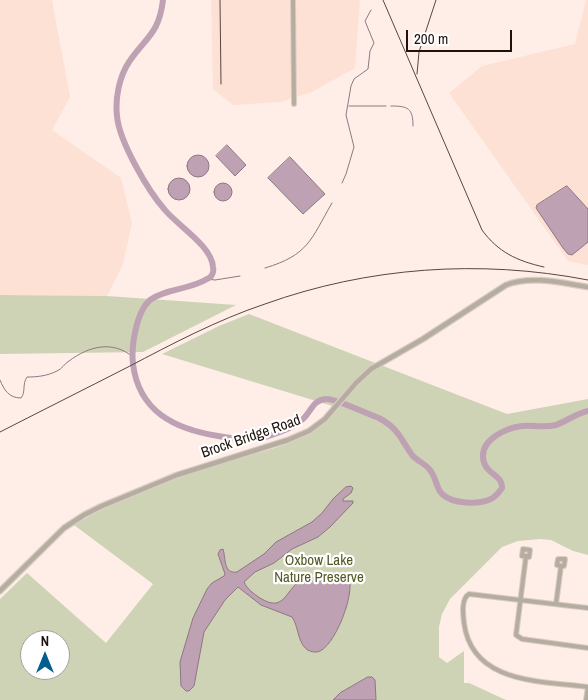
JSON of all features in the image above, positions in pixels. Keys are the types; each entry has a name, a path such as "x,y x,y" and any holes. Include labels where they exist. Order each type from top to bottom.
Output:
{"street":[{"path":"293,0 294,104"},
{"name":"Brock Bridge Road","path":"0,590 55,536 84,515 114,499 177,475 301,435 318,424 332,411 360,379 374,367 424,339 506,285 512,282 526,281 588,287"},
{"path":"526,556 516,631 518,638 588,648"},
{"path":"556,604 561,566"},
{"path":"586,700 588,687 520,678 494,669 479,657 467,635 463,614 466,596 472,594 588,608"}],"shaded area":[{"path":"0,0 52,0 70,97 52,130 121,178 132,223 123,264 107,296 0,295"},
{"path":"211,0 360,0 355,68 310,93 280,102 233,105 213,89"},
{"path":"586,0 588,0 588,265 568,261 449,93 482,66 575,44"},
{"path":"227,145 246,165 235,176 216,156"},
{"path":"198,155 208,162 209,166 202,176 198,177 188,170 187,166 194,156"},
{"path":"290,157 325,194 303,214 268,178"},
{"path":"179,178 189,185 190,189 183,199 179,200 169,193 168,189 175,179"},
{"path":"223,183 229,186 232,192 229,198 223,201 217,198 214,192 217,186"},
{"path":"567,186 588,209 588,242 572,255 568,254 563,248 536,208 537,205"},
{"path":"351,486 353,488 343,501 353,501 353,503 330,527 318,537 292,549 274,563 255,572 244,582 260,598 276,603 281,601 298,582 305,579 348,577 350,584 347,606 337,631 324,649 317,652 306,648 302,644 292,617 261,605 238,587 225,600 204,632 194,686 189,691 186,691 181,686 180,662 193,618 207,589 225,574 218,554 220,550 223,549 229,571 237,572 264,554 276,542 312,522 346,487"},
{"path":"368,677 372,677 375,680 376,700 333,700 340,693"}],"green space":[{"path":"0,295 107,296 236,305 143,352 0,354"},
{"name":"Oxbow Lake Nature Preserve","path":"249,314 507,414 588,399 588,555 573,551 551,540 518,541 502,547 450,599 442,614 439,627 439,657 447,663 464,651 464,683 469,683 506,700 0,700 0,599 27,573 106,643 153,584 74,525 91,515 161,484 216,465 282,446 298,439 326,421 339,408 162,354 219,326"}],"waterway":[{"path":"163,0 155,28 129,62 120,81 117,95 117,116 123,139 143,178 158,202 170,216 207,251 211,259 213,271 210,277 200,283 164,293 150,300 141,313 134,339 133,364 137,381 143,395 151,406 174,423 187,429 237,439 251,439 267,437 293,426 300,422 318,401 330,399 386,422 398,434 412,455 430,470 442,494 452,500 473,503 493,498 502,488 500,480 484,463 484,451 486,445 491,440 509,429 522,426 556,425 588,411"},
{"path":"342,183 354,147 346,115 351,86 354,79 368,69 370,51 374,43 365,21 371,10"},
{"path":"349,106 386,106"},
{"path":"391,106 408,109 412,115 413,126"},
{"path":"265,268 280,263 300,251 313,236 332,203"},
{"path":"207,279 215,280 240,276"},
{"path":"0,380 8,393 13,397 21,398 27,377 53,373 67,362 93,349 101,347 117,348 133,357"}],"railway":[{"path":"220,0 221,84"},
{"path":"383,0 482,230 502,250 525,262 544,267"},
{"path":"417,74 419,52 436,0"},
{"path":"0,432 212,325 247,310 304,291 384,275 425,270 506,270 547,273 588,280"}]}
